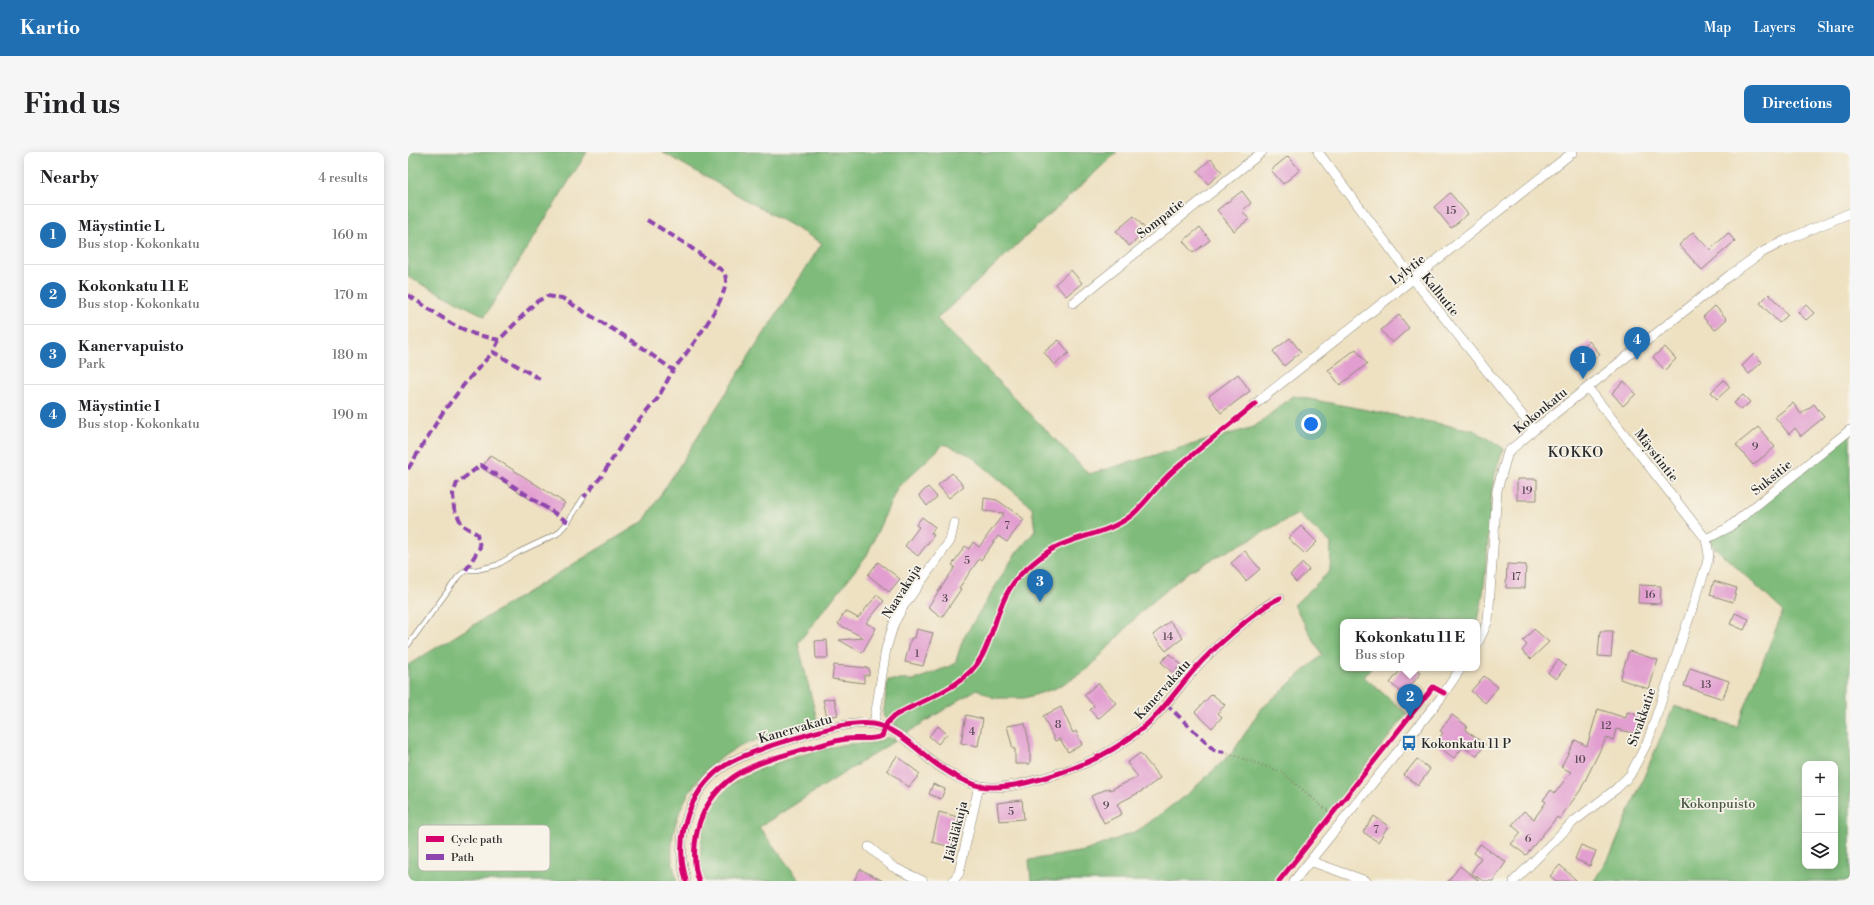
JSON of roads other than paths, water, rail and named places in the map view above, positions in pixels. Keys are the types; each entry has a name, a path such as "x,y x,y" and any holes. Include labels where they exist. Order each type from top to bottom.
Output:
{"street":[{"name":"Sompatie","path":"1073,303 1262,152"},
{"name":"Kalhutie","path":"1318,152 1414,280 1534,430"},
{"name":"Lylytie","path":"1256,404 1414,280 1573,152"},
{"name":"Kokonkatu","path":"1480,638 1488,621 1497,490 1508,452 1730,274 1761,253 1786,240 1850,213"},
{"name":"Mäystintie","path":"1588,388 1706,539"},
{"name":"Suksitie","path":"1706,539 1728,528 1850,430"},
{"name":"Naavakuja","path":"874,724 886,650 894,623 908,600 950,541 954,523"},
{"name":"Sivakkatie","path":"1514,881 1573,822 1616,789 1630,775 1639,760 1648,741 1707,564 1709,554 1706,539"},
{"name":"Kanervakatu","path":"686,881 682,860 682,840 685,822 694,801 708,781 729,763 750,753 810,734 855,724 874,724 900,735 935,765 979,786 1016,785 1042,779 1072,768 1111,750 1145,726 1207,656 1268,604 1280,598"},
{"path":"1294,881 1371,783 1440,699 1459,671"},
{"name":"Jäkäläkuja","path":"953,881 959,873 979,786"},
{"path":"869,847 893,867 923,881"},
{"path":"1310,861 1366,881"}],"lane":[{"path":"408,644 458,577 466,570 476,570 497,565 519,552 557,534 568,522 584,498"}],"place":[{"name":"Mäystintie I","path":"1637,360"},
{"name":"Mäystintie L","path":"1583,379"},
{"name":"Kanervapuisto","path":"1040,602"},
{"name":"Kokonkatu 11 E","path":"1410,717"},
{"name":"Kokonkatu 11 P","path":"1409,743"}],"district":[{"name":"KOKKO","path":"1576,452"}],"park label":[{"name":"Kokonpuisto","path":"1718,803"}]}
